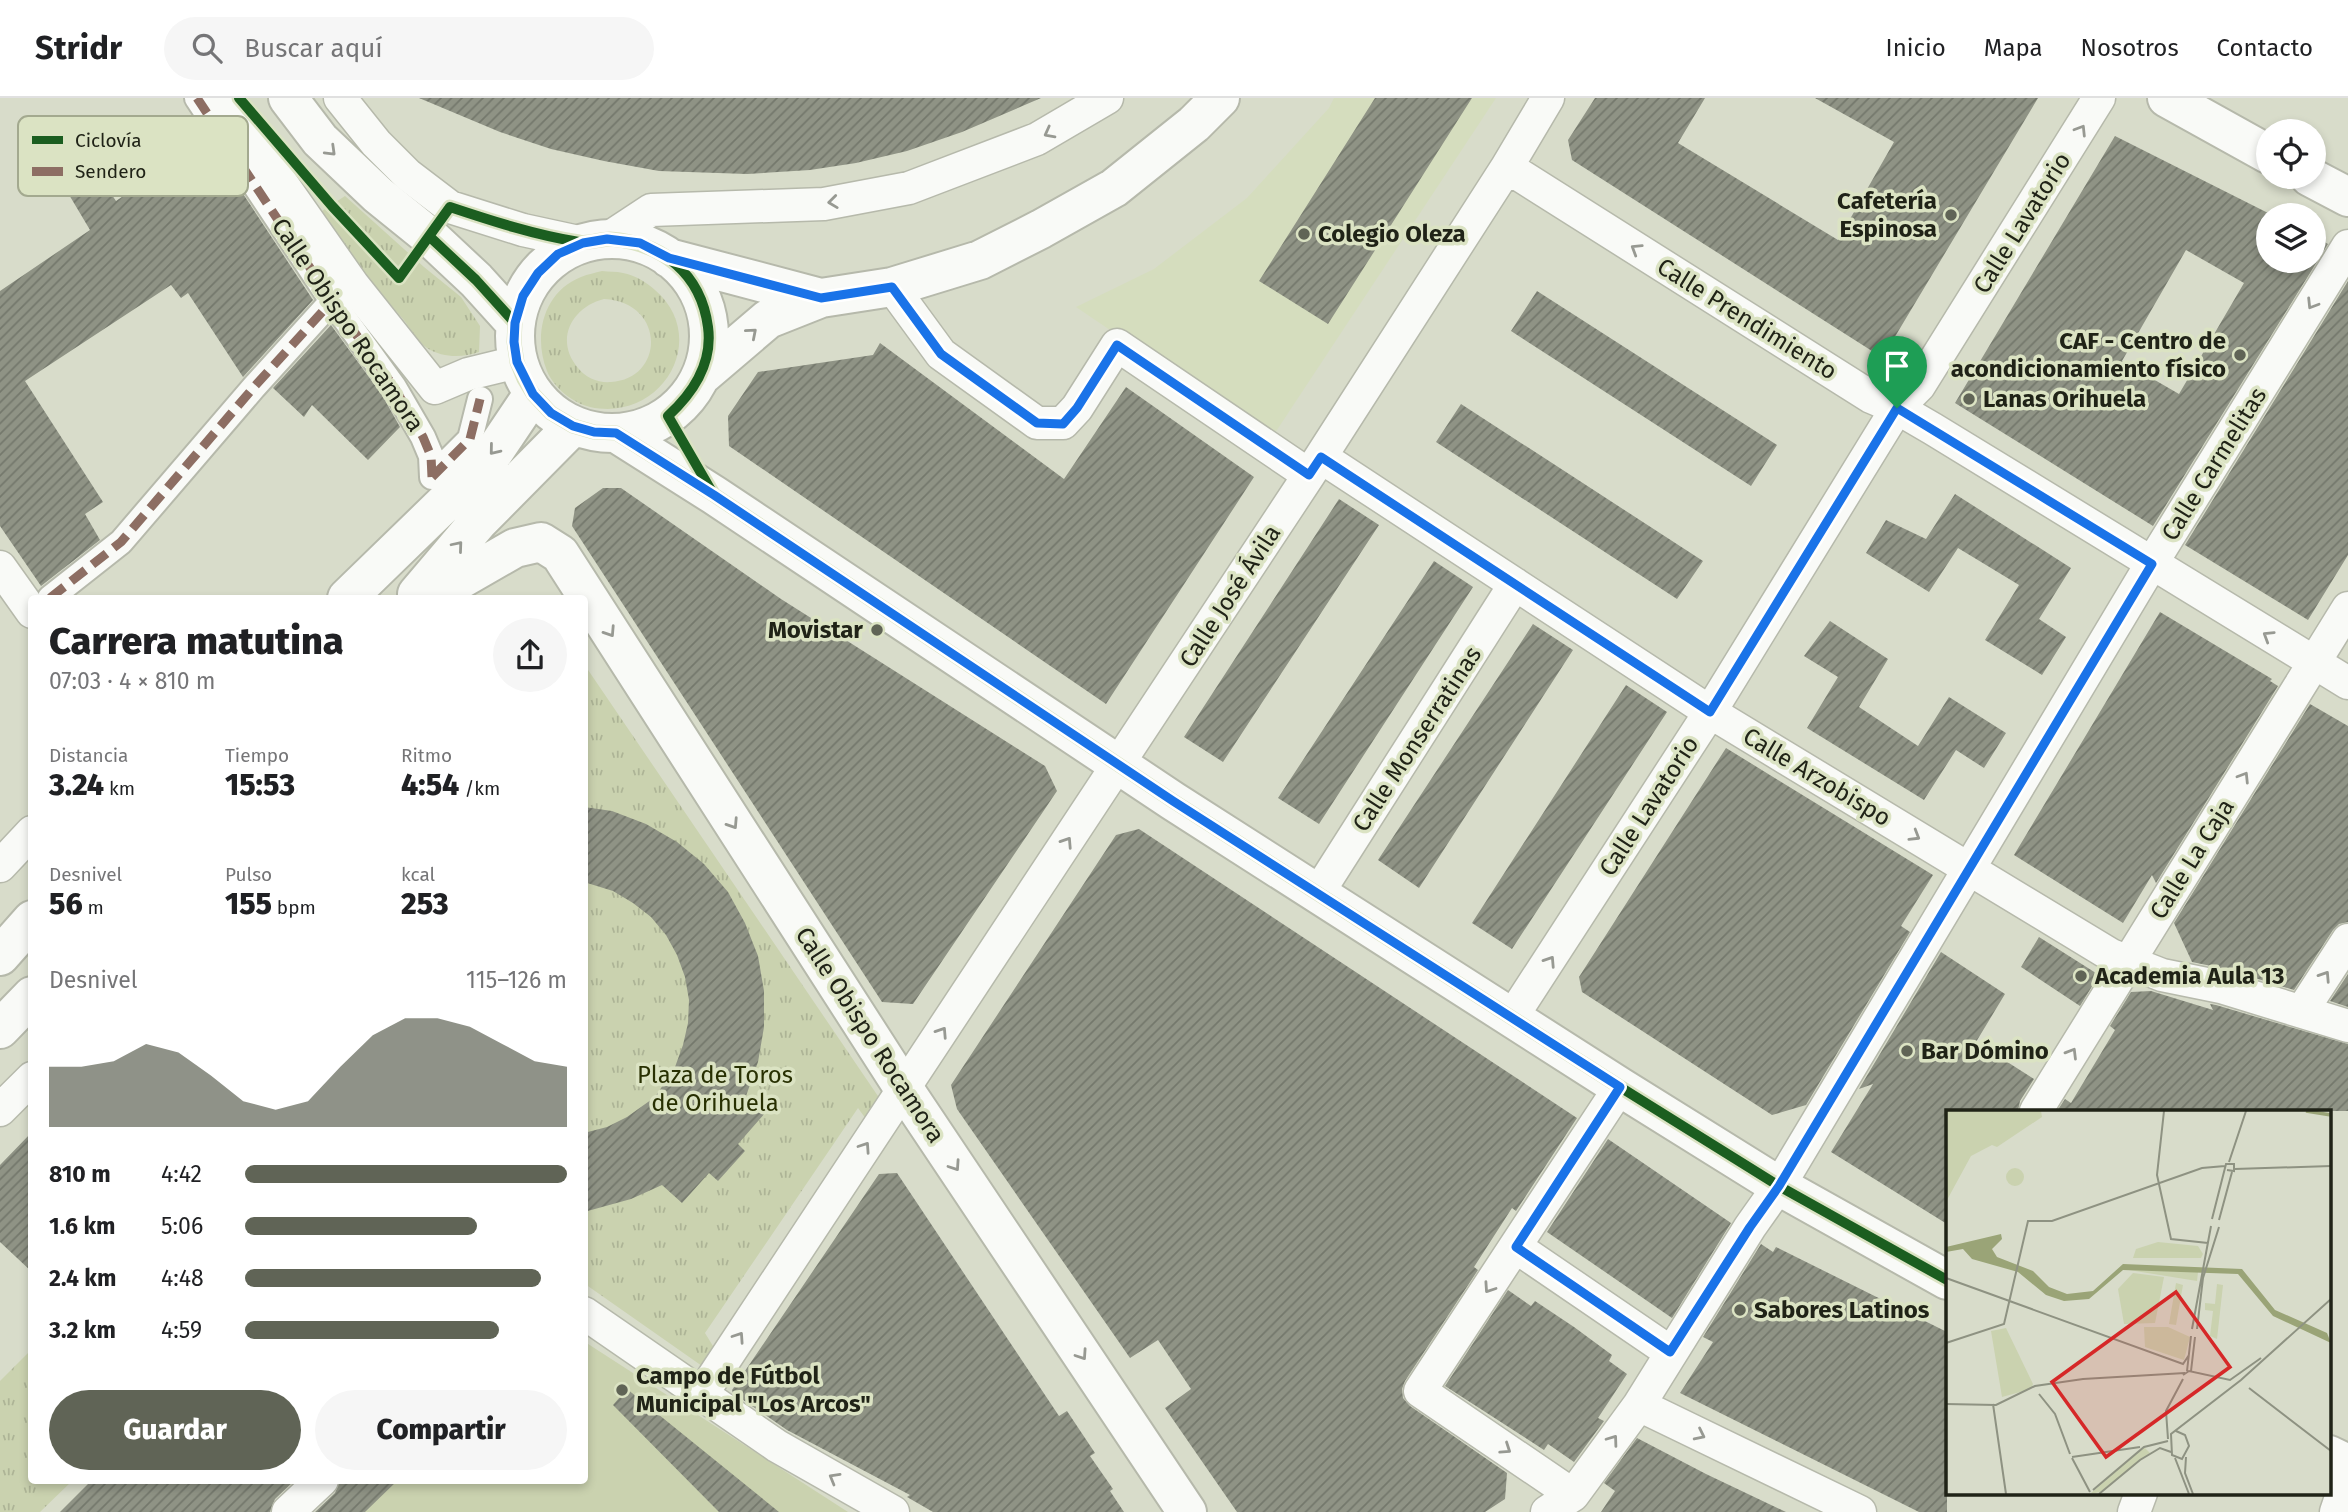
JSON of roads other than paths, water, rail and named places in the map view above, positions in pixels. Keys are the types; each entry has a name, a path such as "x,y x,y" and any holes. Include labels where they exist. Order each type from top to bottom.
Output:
{"street":[{"name":"Calle Obispo Rocamora","path":"197,98 209,116"},
{"name":"Calle Obispo Rocamora","path":"222,98 235,116"},
{"path":"288,98 320,140 378,195 430,237 476,280 515,323"},
{"path":"340,98 376,143 400,167 450,207 523,230 595,241 640,243 669,258 821,298"},
{"path":"669,258 686,273 698,292 706,312 709,334 707,356 700,377 687,399 668,416 644,428 616,433 594,432 573,426 551,413 525,378 514,342 515,323 523,296 538,273 558,254 595,241 651,210 824,204 909,188 1037,139 1107,98"},
{"path":"700,377 768,319 821,298 892,287 980,260 1114,188 1194,124 1220,98"},
{"name":"Calle José Ávila","path":"702,1394 1315,466 1507,167 1548,98"},
{"name":"Calle Lavatorio","path":"1511,1017 1710,712 1897,408 1919,386 2099,98"},
{"path":"2167,98 2256,146"},
{"name":"Calle Obispo Rocamora","path":"248,135 354,285 435,387 468,374 525,378"},
{"name":"Calle Prendimiento","path":"1507,167 1871,397 1897,408 2348,683"},
{"name":"Calle Obispo Rocamora","path":"248,175 332,301 394,387 424,437 432,456 432,477 470,439 480,399"},
{"path":"2326,185 2348,197"},
{"name":"Calle Carmelitas","path":"1560,1503 1639,1405 1670,1352 1779,1186 2152,564 2348,246"},
{"name":"Calle Arzobispo","path":"892,287 941,354 1037,423 1063,424 1077,408 1117,345 1516,584 1710,712 2111,955 2162,975 2221,986 2348,1026"},
{"path":"54,595 121,542 332,301"},
{"path":"350,595 494,452 525,378"},
{"path":"668,416 714,495"},
{"path":"417,595 478,522 573,426"},
{"path":"616,433 714,495 1118,764 1620,1087 1779,1186 1945,1273"},
{"name":"Calle Obispo Rocamora","path":"433,595 515,548 541,542 560,554 586,595"},
{"path":"0,567 28,606"},
{"name":"Calle Monserratinas","path":"1318,893 1516,584"},
{"name":"Calle Obispo Rocamora","path":"588,598 904,1089 1187,1512"},
{"name":"Calle La Caja","path":"2037,1110 2348,608"},
{"path":"0,866 28,836"},
{"path":"0,956 28,924"},
{"path":"2302,1012 2348,940"},
{"path":"0,1029 28,1000"},
{"path":"0,1110 28,1082"},
{"path":"1560,1503 1420,1391 1620,1087"},
{"path":"1516,1247 1670,1352"},
{"path":"588,1315 777,1446 893,1512"},
{"path":"1639,1405 1860,1512"},
{"path":"2330,1455 2348,1464"},
{"path":"2336,1512 2348,1477"},
{"path":"288,1512 318,1484"},
{"path":"2134,1512 2141,1494"}],"place":[{"name":"Cafetería Espinosa","path":"1951,215"},
{"name":"Colegio Oleza","path":"1304,234"},
{"name":"CAF - Centro de acondicionamiento físico","path":"2240,355"},
{"name":"Lanas Orihuela","path":"1969,399"},
{"name":"Movistar","path":"877,630"},
{"name":"Academia Aula 13","path":"2081,976"},
{"name":"Bar Dómino","path":"1907,1051"},
{"name":"Sabores Latinos","path":"1740,1310"},
{"name":"Campo de Fútbol Municipal \"Los Arcos\"","path":"622,1390"}],"park label":[{"name":"Plaza de Toros de Orihuela","path":"715,1089"}]}
